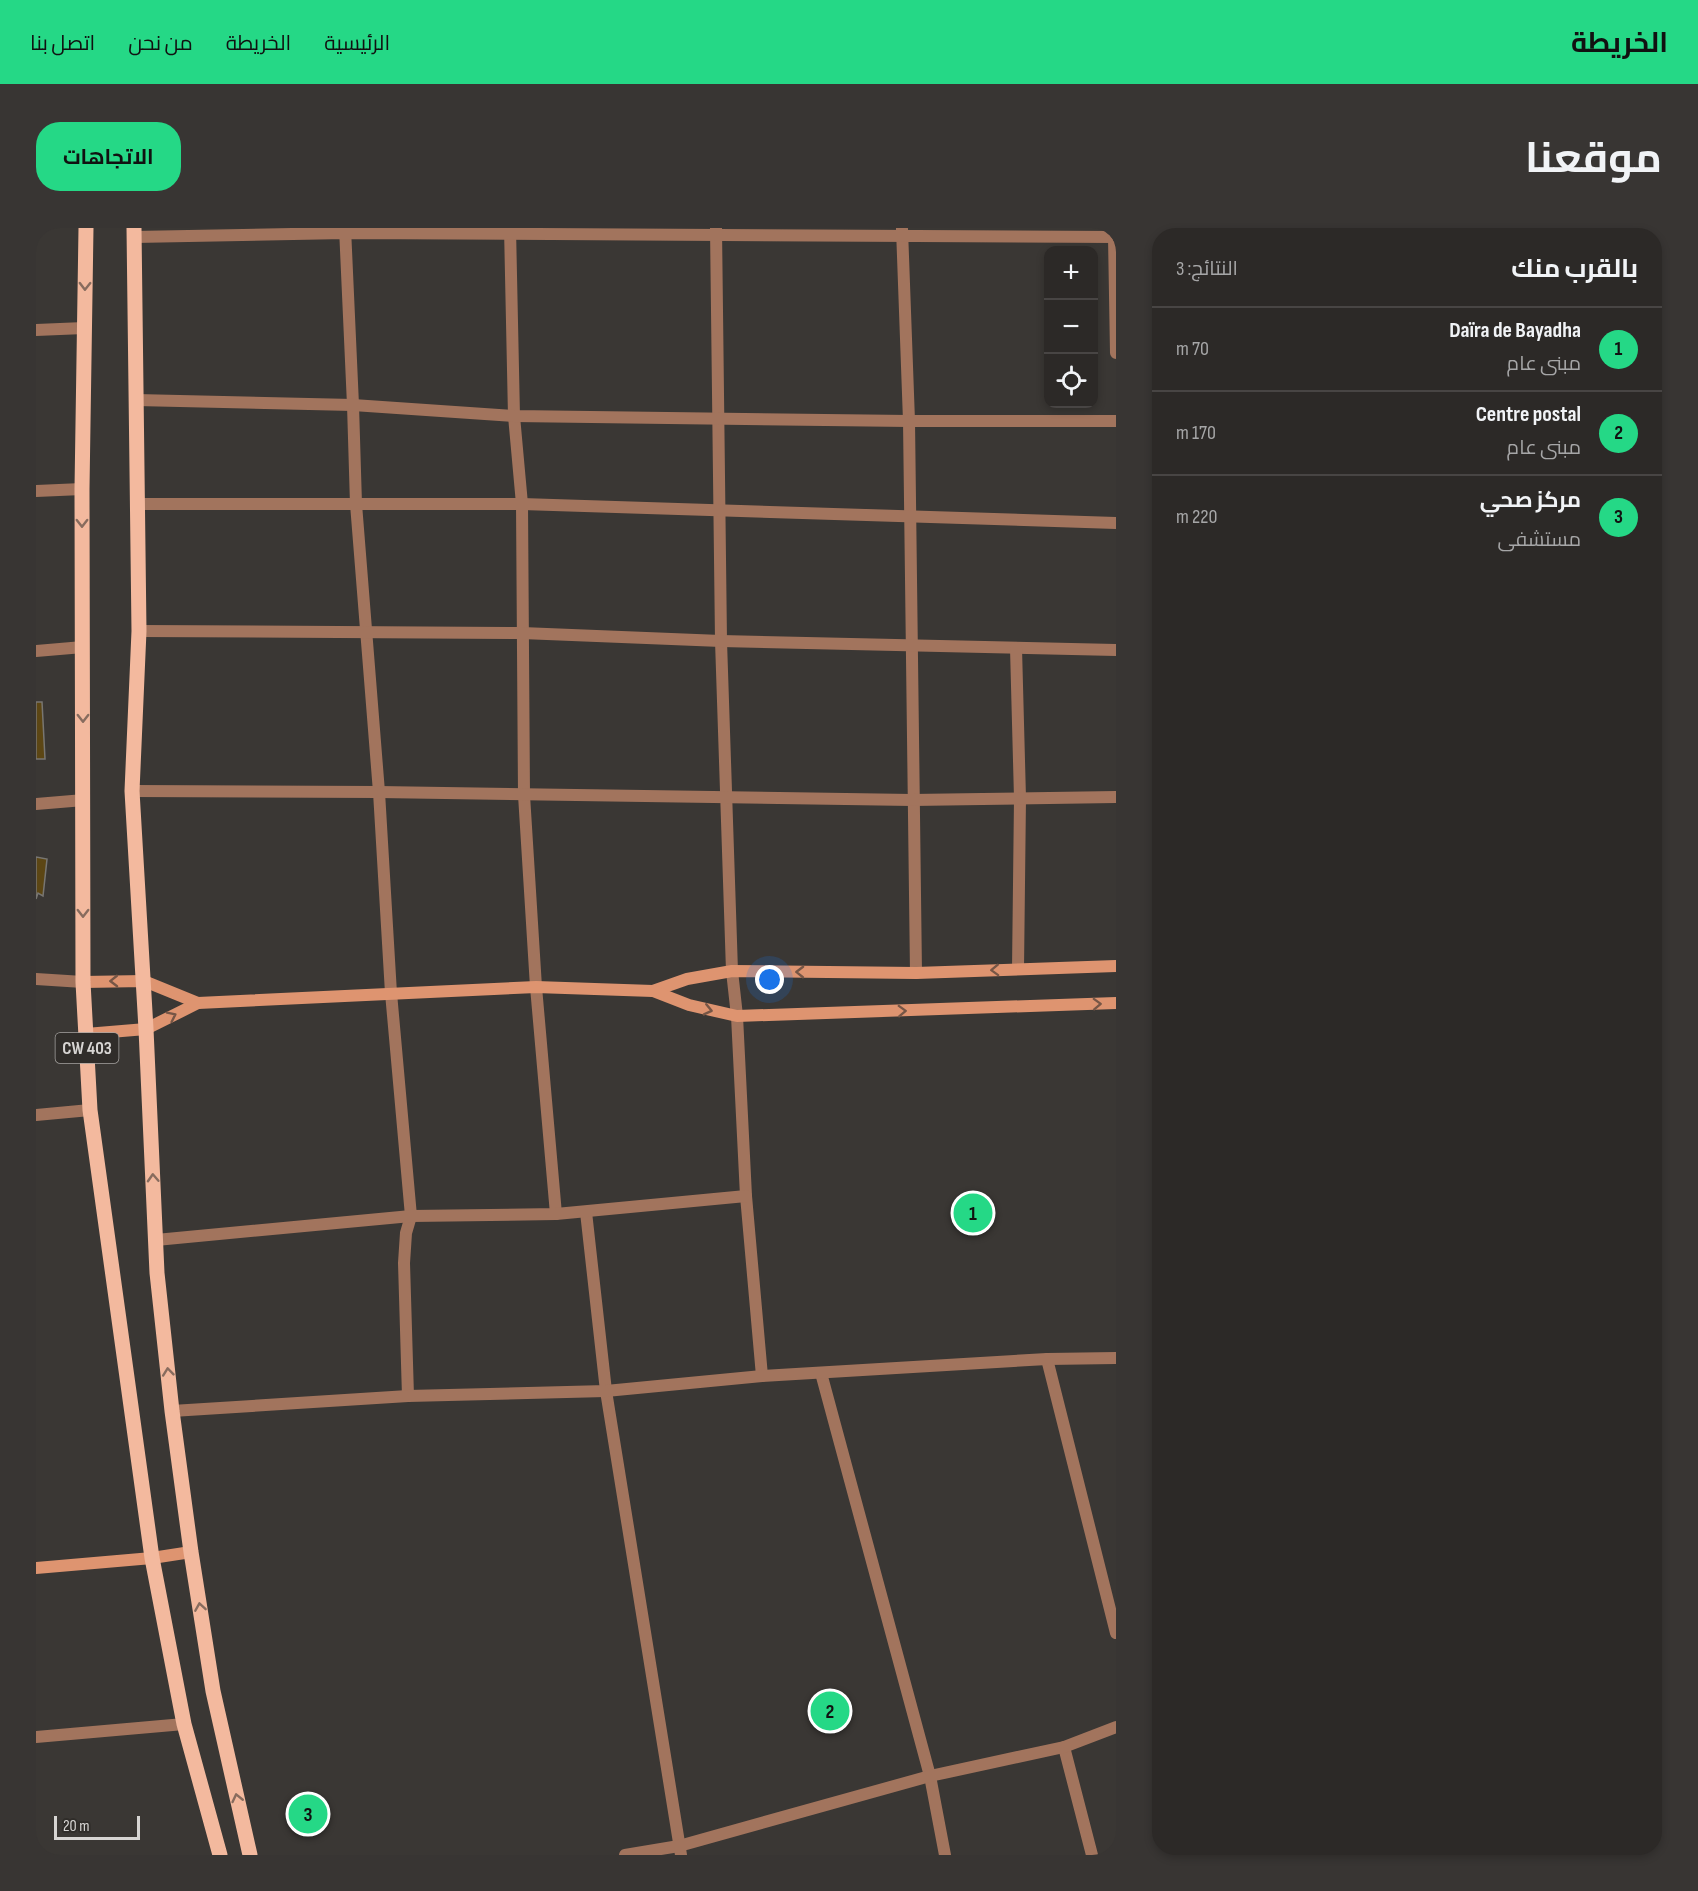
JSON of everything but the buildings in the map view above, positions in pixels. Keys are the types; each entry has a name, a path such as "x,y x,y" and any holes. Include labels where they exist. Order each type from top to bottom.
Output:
{"main road":[{"name":"CW 403","path":"86,228 82,489 83,982 90,1110 152,1558 184,1724 220,1855"},
{"name":"CW 403","path":"134,233 139,631 132,791 144,981 157,1273 172,1411 213,1691 250,1855"},
{"path":"653,991 687,979 732,971 916,973 1116,966"},
{"path":"83,982 144,981 198,1003"},
{"path":"86,1034 146,1029 198,1003 536,987 653,991 689,1005 737,1016 1116,1003"},
{"path":"36,1568 152,1558 191,1552"}],"street":[{"path":"345,231 356,504 411,1216 406,1233 404,1263 408,1396"},
{"path":"510,231 514,416 522,504 524,795 536,987 556,1214"},
{"path":"716,232 719,510 732,971 737,1016 746,1196 762,1376"},
{"path":"902,232 909,421 913,646 912,800 916,973"},
{"path":"134,233 1013,232 1115,237 1116,353"},
{"path":"36,330 84,328"},
{"path":"136,400 353,405 514,416 1116,421"},
{"path":"36,491 82,489"},
{"path":"139,504 522,504 1116,523"},
{"path":"139,631 522,633 722,641 1116,650"},
{"path":"36,651 83,647"},
{"path":"1016,648 1020,798 1018,969"},
{"path":"132,791 380,792 912,800 1116,797"},
{"path":"36,804 84,800"},
{"path":"36,979 83,982"},
{"path":"36,1115 90,1110"},
{"path":"156,1240 411,1216 556,1214 746,1196"},
{"path":"586,1212 606,1391 680,1851"},
{"path":"172,1411 408,1396 606,1391 762,1376 1047,1359 1116,1358"},
{"path":"1047,1359 1116,1633"},
{"path":"822,1373 930,1776 945,1855"},
{"path":"36,1737 184,1724"},
{"path":"625,1855 680,1851 930,1776 1064,1748 1116,1727"},
{"path":"1064,1748 1092,1855"}],"place":[{"name":"Daïra de Bayadha","path":"973,1213"},
{"name":"Centre postal","path":"830,1711"},
{"name":"مركز صحي","path":"308,1814"}]}
